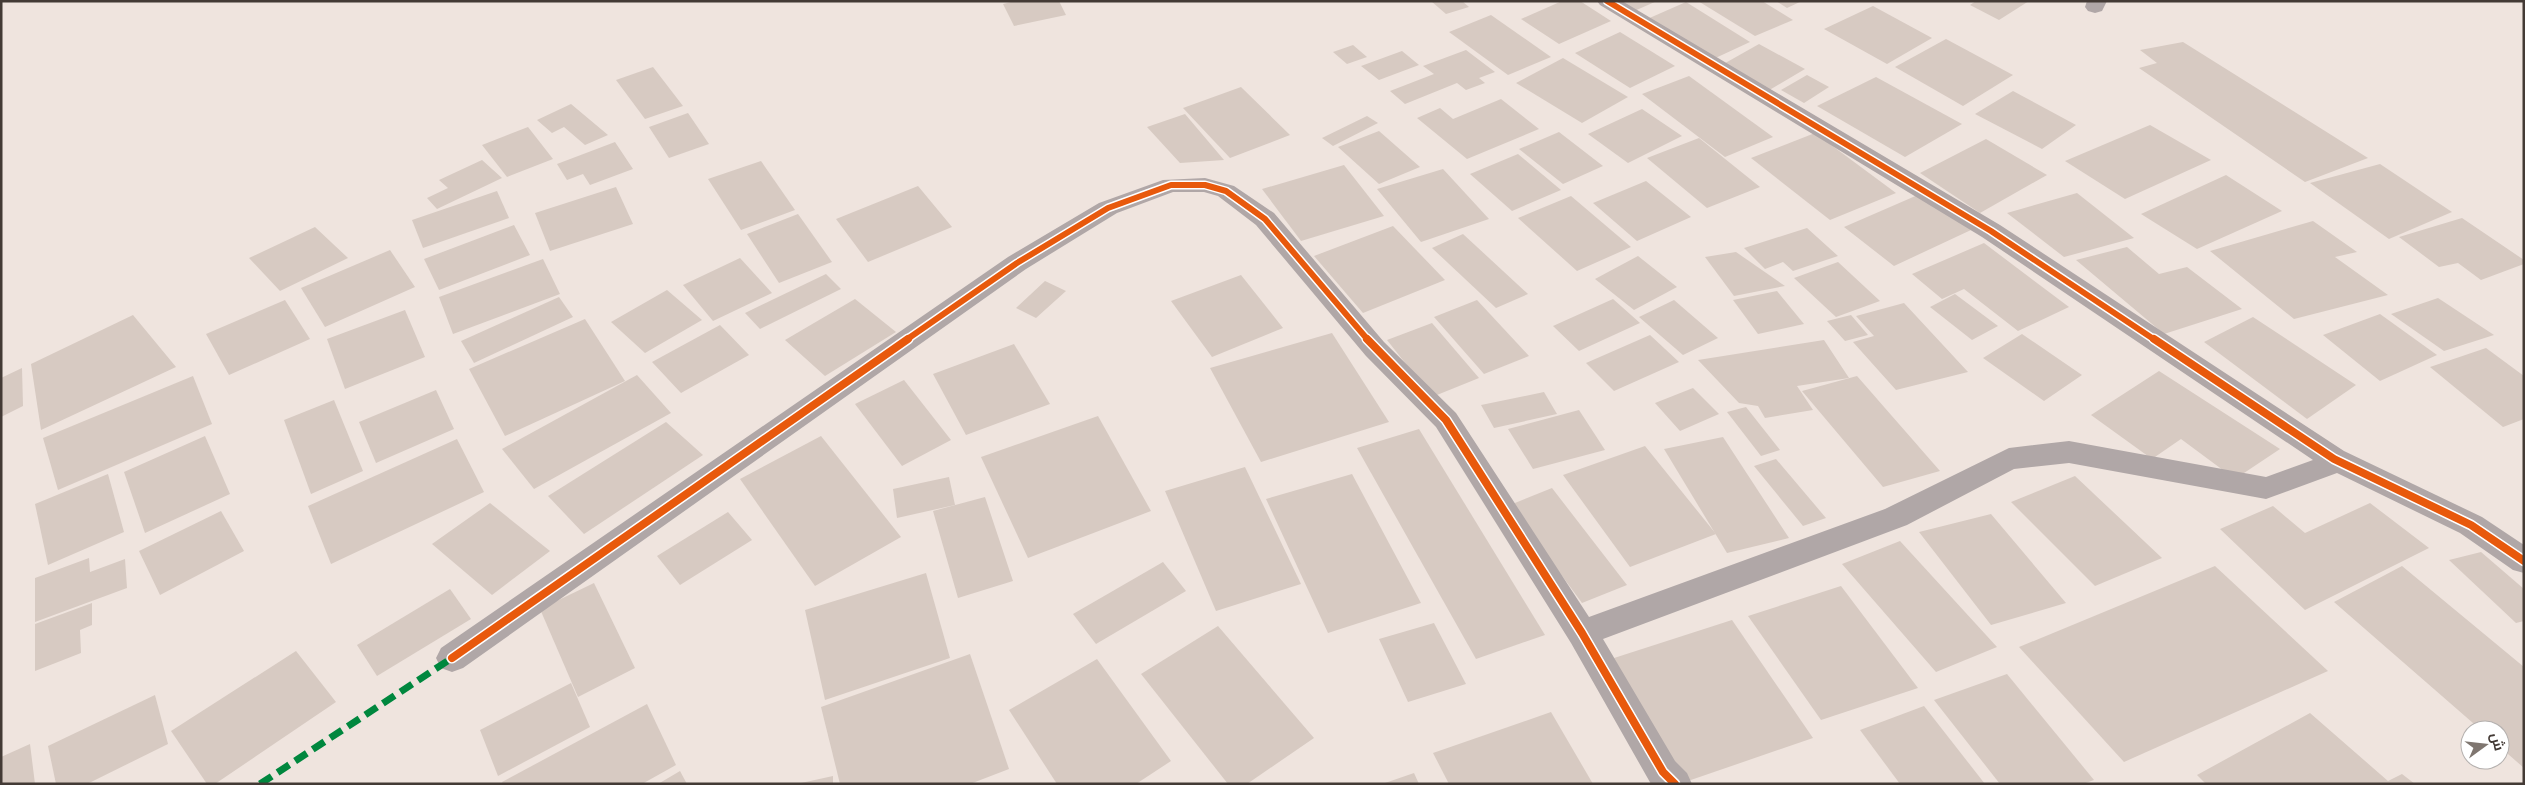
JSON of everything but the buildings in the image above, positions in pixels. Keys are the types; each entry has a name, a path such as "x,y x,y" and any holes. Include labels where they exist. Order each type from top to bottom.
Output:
{"street":[{"path":"1607,1 1991,231 2334,459 2471,525 2524,560"},
{"path":"452,658 1018,263 1108,208 1171,185 1205,185 1226,191 1265,219 1375,349 1446,420 1582,633 1663,772 1675,784"},
{"path":"1582,633 1896,517 2009,459 2069,452 2266,488 2323,468 2334,459"}],"marked path":[{"path":"260,784 452,658"}],"cycle path":[{"path":"1607,1 1991,231 2334,459 2471,525 2524,561"},
{"path":"452,658 1017,263 1108,208 1171,185 1205,185 1226,191 1265,219 1375,349 1446,420 1582,633 1663,772 1675,784"}]}
